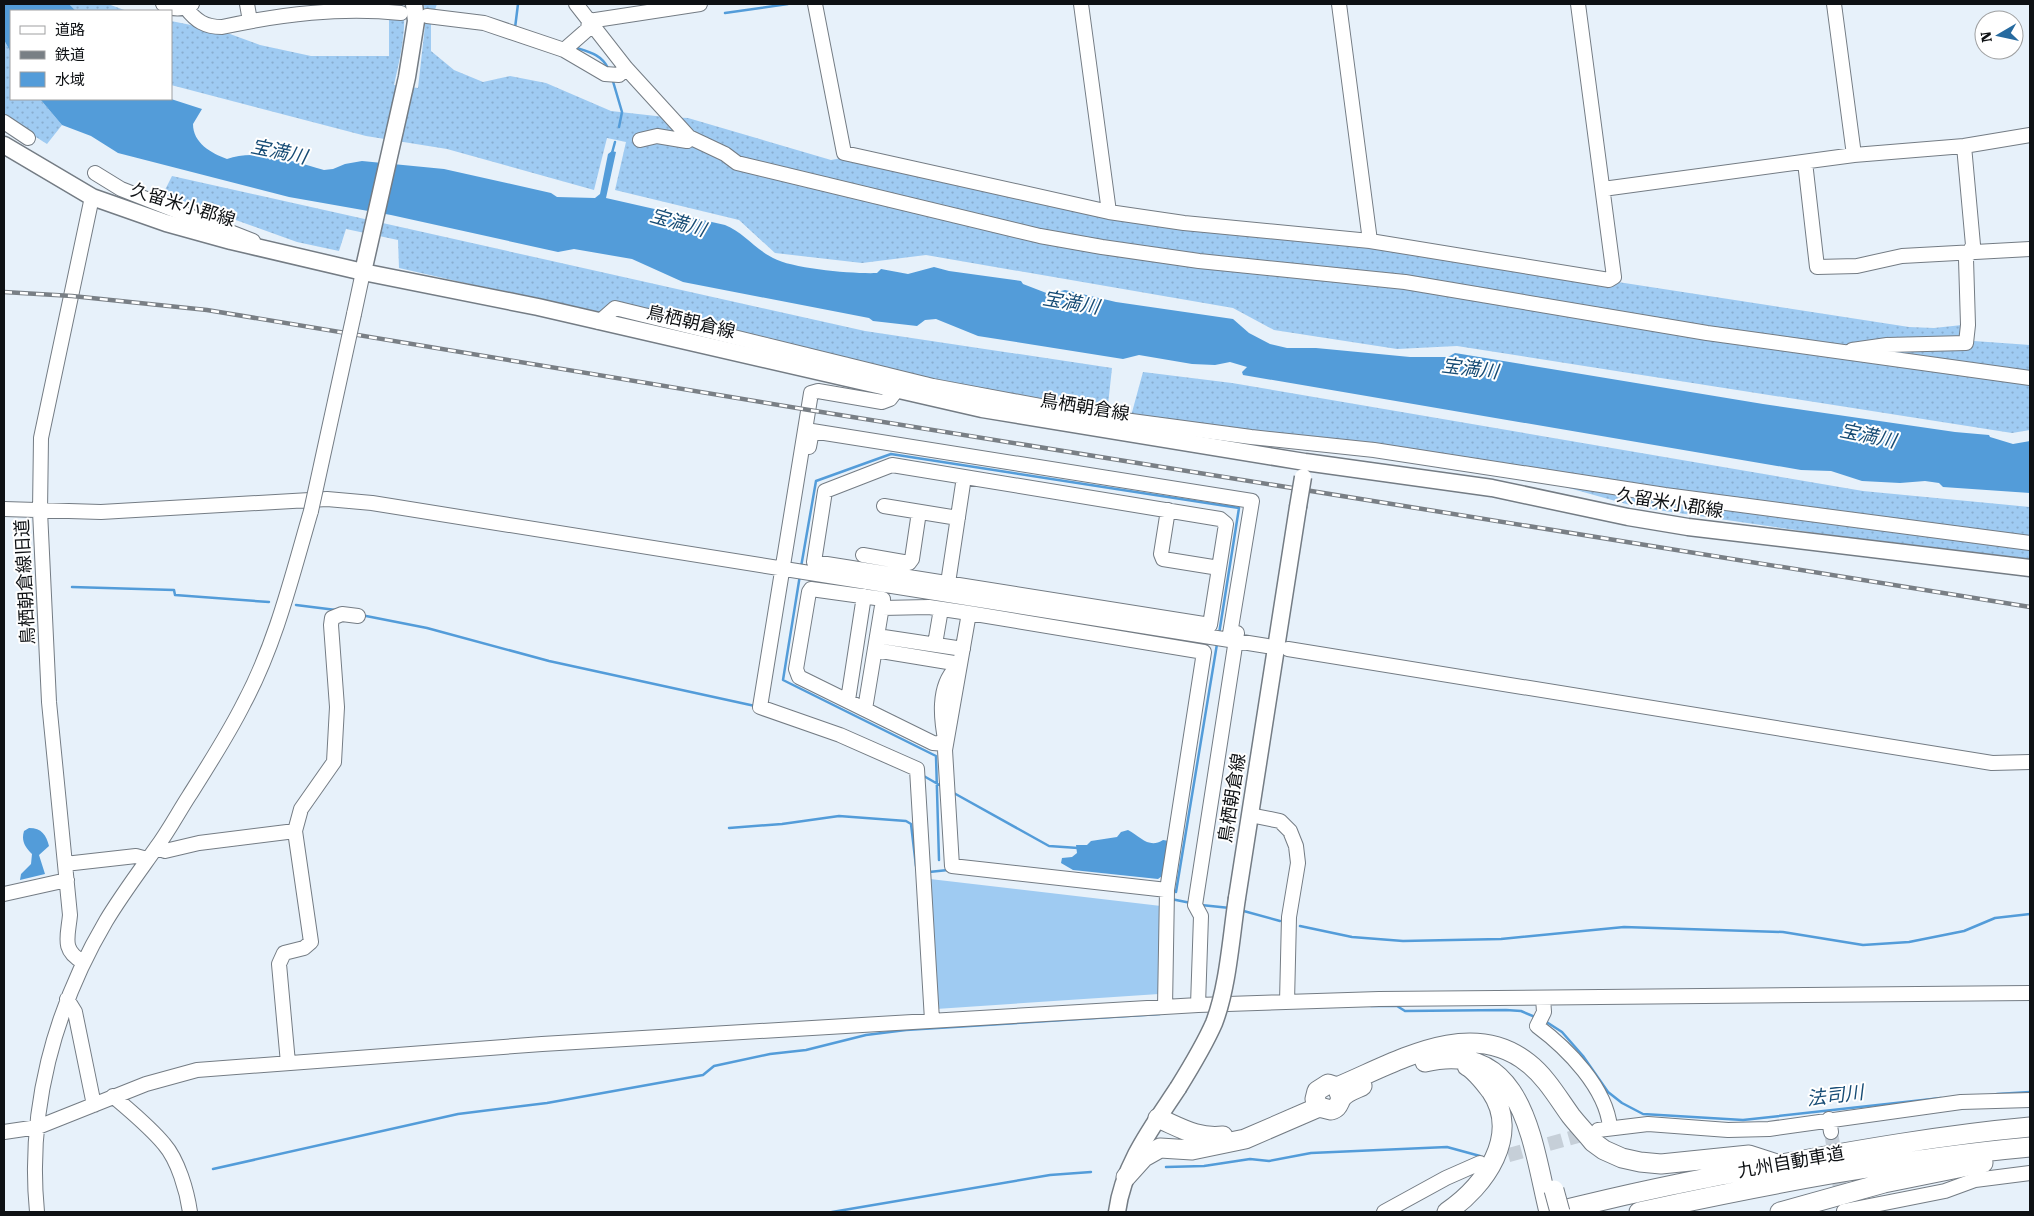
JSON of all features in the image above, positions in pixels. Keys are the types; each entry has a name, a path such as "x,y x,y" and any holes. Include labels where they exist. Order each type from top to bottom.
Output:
{"highway":[{"path":"1317,1103 1327,1111 1335,1109 1339,1093 1414,1056 1439,1046 1470,1041 1487,1043 1508,1050 1542,1075 1593,1142 1604,1150 1622,1158 1661,1164 1750,1155 1777,1164"},
{"path":"1414,1056 1442,1051 1473,1052 1504,1066 1522,1086 1535,1115 1549,1192 1549,1212"},
{"path":"1339,1093 1351,1091 1414,1064 1445,1057 1479,1063 1499,1076 1514,1092 1525,1116 1549,1192 1560,1212"},
{"path":"1445,1057 1469,1067 1485,1082 1496,1099 1502,1119 1497,1154 1489,1171 1475,1189 1448,1212"},
{"path":"1158,1118 1196,1135 1216,1137 1242,1131 1317,1103"},
{"path":"1126,1178 1144,1157 1160,1148 1192,1150 1245,1139 1317,1103"},
{"path":"1158,1118 1176,1135 1194,1145 1209,1147"},
{"name":"九州自動車道","path":"1555,1212 1698,1179 1777,1164 1902,1143 2030,1127"},
{"name":"九州自動車道","path":"1640,1212 1806,1179 1904,1163 2030,1147"},
{"path":"1780,1212 1884,1183 2030,1153"}],"main road":[{"path":"363,272 371,244 413,41 416,21 408,8"},
{"name":"久留米小郡線","path":"4,145 92,197 166,223 284,254 363,272"},
{"name":"鳥栖朝倉線","path":"363,272 599,322 896,391 1038,420 1304,469 1237,898 1223,984 1214,1022 1199,1055 1144,1138 1126,1178 1117,1212"},
{"name":"久留米小郡線","path":"1304,469 1492,488 1628,517 1688,527 2030,568"}],"street":[{"path":"163,4 176,9 189,6 195,20 213,27 321,11 408,8"},
{"path":"247,4 250,21"},
{"path":"576,4 626,68 689,137 725,154 737,163 1040,236 1165,257 1405,282 1707,333 2030,378"},
{"path":"589,21 678,5 700,4"},
{"path":"1081,4 1109,212"},
{"path":"1339,4 1370,241"},
{"path":"815,5 844,153 1109,212 1184,223 1370,241 1613,279 1578,4"},
{"path":"1834,4 1854,155"},
{"path":"427,16 484,23 564,50 605,74 619,75 626,68"},
{"path":"564,50 588,29 589,21"},
{"path":"4,122 28,138"},
{"path":"1603,189 1854,155 1964,146 2030,135"},
{"path":"640,140 656,136 687,141 689,137"},
{"path":"1841,351 1887,345 1966,343 1968,325 1966,259 1973,245 1964,146"},
{"path":"1805,162 1817,267 1856,266 1902,256 2030,249"},
{"path":"95,173 121,189 284,254"},
{"name":"鳥栖朝倉線旧道","path":"83,962 72,956 67,946 70,915 49,702 40,511 41,438 92,197"},
{"path":"37,1212 35,1156 45,1070 67,999 83,962 106,920 147,859 157,848 245,702 272,640 312,511 363,272"},
{"path":"599,322 614,308 933,386 1094,416 1251,437 1374,450 1684,498 2030,543"},
{"path":"896,391 890,398 882,402 818,391 811,393 801,477 787,565 760,707 840,735 917,769 932,1020"},
{"path":"801,477 812,431 1252,501 1196,905 1201,916 1198,1005"},
{"path":"946,744 932,743 799,677 796,669 811,589 864,596 885,591 948,583 1210,625 1226,524 1225,521 1168,510 892,465 825,491 814,562 885,591 1268,646"},
{"path":"948,583 964,477"},
{"path":"4,509 101,512 327,499 372,503 787,565 885,591 941,609 1204,652 1167,890 1165,1007"},
{"path":"1233,640 1260,499"},
{"path":"884,506 958,518"},
{"path":"1168,510 1161,554 1163,559 1219,568"},
{"path":"863,555 909,563 912,559 919,512"},
{"path":"865,709 885,591"},
{"path":"848,700 864,596"},
{"path":"935,644 941,609"},
{"path":"969,613 946,744 952,866 1167,890"},
{"path":"288,1063 279,964 284,953 304,948 312,942 295,831 301,809 334,762 337,707 332,618 342,614 358,616"},
{"path":"877,636 963,649"},
{"path":"1288,649 1992,762 2030,762"},
{"path":"875,650 960,664"},
{"path":"1250,815 1280,821 1290,830 1296,846 1298,863 1289,926 1287,1002"},
{"path":"157,848 165,851 199,843 295,831"},
{"path":"65,864 136,856 147,859"},
{"path":"4,894 67,880"},
{"path":"4,1132 38,1127 113,1096 167,1077 197,1070 542,1044 1198,1005 1543,998 2030,993"},
{"path":"1543,998 1544,1012 1537,1026 1567,1049 1579,1065 1609,1114 1604,1129 1648,1124 1728,1130 1830,1125 1961,1102 2030,1100"},
{"path":"67,999 75,1012 94,1105"},
{"path":"113,1096 165,1145 176,1166 188,1200 190,1212"},
{"path":"1384,1212 1446,1178 1480,1163"},
{"path":"1843,1208 1945,1191 1975,1180 2030,1173"}],"shaded area":[{"path":"69,4 108,4 124,10 75,10"},
{"path":"389,4 403,4 402,44 394,85 418,88 425,26 424,4 437,4 431,21 431,51 454,70 483,82 510,76 546,83 611,111 688,118 831,160 842,158 1113,217 1370,247 1612,285 1618,282 1909,327 1934,328 1962,325 1974,341 2030,345 2030,430 2012,433 1457,346 1397,349 1274,330 1233,308 926,255 862,263 775,253 739,220 615,190 626,142 607,138 594,190 447,149 366,136 172,85 172,21 191,25 213,33 230,34 260,45 311,56 389,56"},
{"path":"4,40 10,51 10,100 41,100 62,125 47,144 4,117"},
{"path":"172,176 865,331 1112,368 1107,414 772,356 775,339 616,304 601,314 399,268 398,240 346,229 339,251 297,242 163,194"},
{"path":"1143,372 1232,383 1863,491 2030,507 2030,560 1836,536 1637,507 1451,455 1131,416"},
{"path":"930,879 1161,906 1159,994 936,1009"}],"water":[{"path":"4,4 69,4 75,10 10,10 10,51 4,40"},
{"name":"宝満川","path":"172,99 202,109 193,124 196,137 209,150 227,159 250,155 276,157 324,170 362,161 444,169 551,193 557,197 595,198 600,194 608,154 612,151 616,152 606,198 725,225 738,232 773,258 794,265 839,272 877,273 881,269 908,274 934,267 949,271 1021,281 1023,284 1049,294 1065,290 1116,302 1233,319 1249,333 1270,344 1287,348 1316,348 1410,357 1448,357 1455,353 1763,404 1955,432 1989,435 1990,437 2013,444 2030,441 2030,493 1943,487 1939,483 1925,481 1900,483 1862,481 1831,471 1801,470 1243,375 1242,372 1247,367 1230,362 1215,365 1192,364 1139,355 1123,359 978,336 936,319 925,320 917,326 873,321 869,318 683,282 632,259 574,249 558,252 391,215 289,197 118,153 91,136 62,125 41,100"},
{"path":"29,828 40,831 45,835 48,842 49,846 39,855 45,874 20,880 21,874 31,864 32,854 23,841 24,831"},
{"path":"1128,830 1149,843 1163,840 1169,841 1162,876 1158,879 1073,870 1061,863 1062,858 1072,857 1077,853 1076,845 1087,845 1091,841 1117,837 1121,832"}],"waterway":[{"path":"517,28 515,28 518,4"},
{"path":"725,13 788,4"},
{"path":"574,47 590,52 602,60 608,68"},
{"path":"612,78 622,112 619,127"},
{"path":"612,153 615,142"},
{"path":"801,567 816,481 891,454 1239,508 1219,634"},
{"path":"800,575 783,680 936,756 939,860"},
{"path":"72,587 174,590 175,595 269,602"},
{"path":"296,605 336,610"},
{"path":"361,615 427,628 549,661 755,706"},
{"path":"1176,892 1217,644"},
{"path":"922,775 943,787"},
{"path":"952,792 1049,846 1078,848"},
{"path":"729,828 782,824 839,816 906,821 911,824 916,866"},
{"path":"929,872 948,870"},
{"path":"1171,899 1191,903"},
{"path":"1201,905 1230,908"},
{"path":"1240,910 1280,921"},
{"path":"1300,926 1352,937 1403,941 1501,939 1624,927 1783,932 1863,945 1909,942 1964,931 1995,918 2030,914"},
{"path":"1371,1006 1397,1006 1405,1011 1521,1011 1535,1017"},
{"path":"213,1169 458,1114 547,1103 703,1075 714,1066 770,1054 806,1050 866,1035 906,1030 1160,1014"},
{"name":"法司川","path":"1545,1021 1562,1032 1583,1056 1608,1092 1622,1103 1643,1114 1743,1120 1941,1098"},
{"name":"法司川","path":"1997,1094 2030,1092"},
{"path":"1166,1167 1204,1166 1250,1159 1269,1161 1311,1153 1447,1147 1480,1156"},
{"path":"832,1212 1050,1175 1091,1172"}],"tunnel":[{"path":"1488,1161 1592,1132"},
{"path":"1831,1132 1842,1200"}],"railway":[{"path":"4,292 72,296 207,310 809,410 2030,607"}]}
